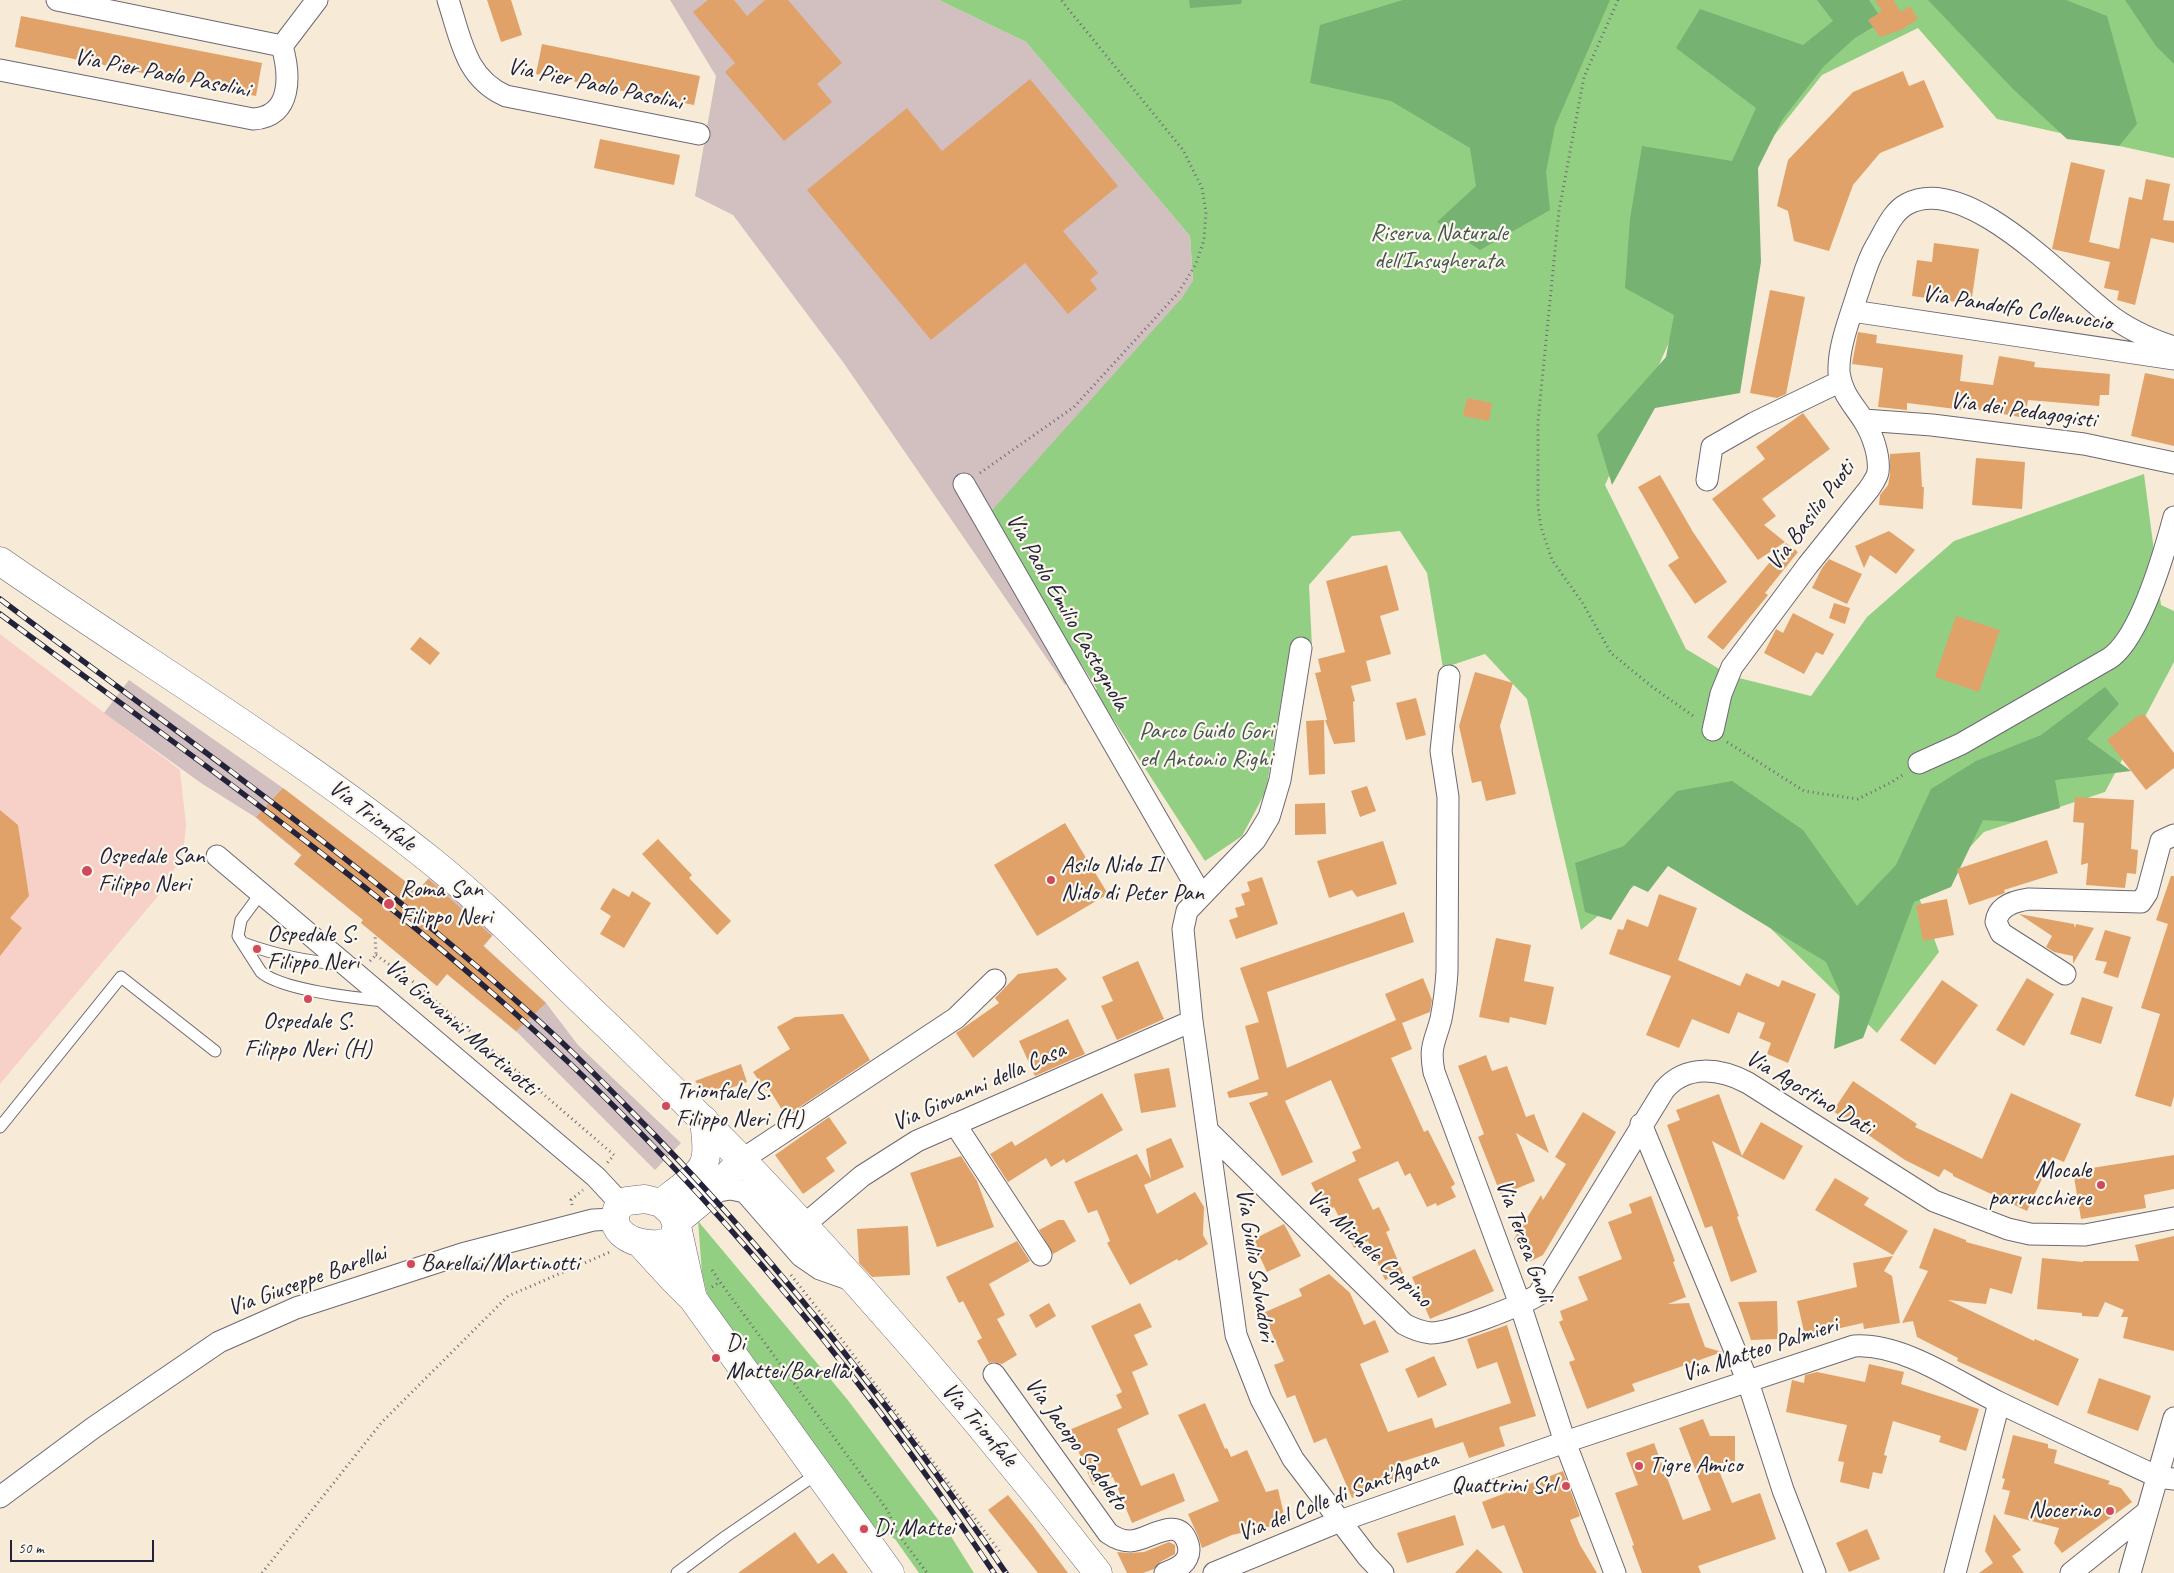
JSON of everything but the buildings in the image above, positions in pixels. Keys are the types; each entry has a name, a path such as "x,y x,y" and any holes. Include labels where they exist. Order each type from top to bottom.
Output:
{"main road":[{"name":"Via Trionfale","path":"0,561 225,711 412,846 476,898 511,930 743,1159 804,1225 1012,1463 1098,1573"},
{"path":"637,1242 653,1246 666,1244 675,1236 671,1217 696,1173 704,1163 706,1150 704,1120"},
{"path":"671,1217 712,1192 743,1159"},
{"path":"699,1296 672,1280 637,1242 620,1230 618,1212 640,1198 671,1217 699,1296 818,1473 890,1573"}],"street":[{"path":"56,0 282,46 317,0"},
{"name":"Via Pier Paolo Pasolini","path":"448,0 468,60 478,78 490,88 506,96 699,134"},
{"name":"Via Pier Paolo Pasolini","path":"0,70 253,119 270,115 282,100 288,74 282,46"},
{"name":"Via Basilio Puoti","path":"1713,730 1721,694 1732,667 1768,616 1869,489 1878,471 1870,431 1847,398 1841,381 1839,372 1840,359 1846,326 1869,260 1899,209 1913,201 1935,198 1967,206 1996,221 2118,321 2140,334 2174,347"},
{"name":"Via Pandolfo Collenuccio","path":"1852,311 2174,359"},
{"path":"1707,480 1712,447 1754,423 1841,381"},
{"name":"Via dei Pedagogisti","path":"1864,420 1932,425 2084,444 2174,463"},
{"name":"Via Paolo Emilio Castagnola","path":"964,484 1201,895"},
{"path":"1919,763 1961,744 2114,655 2125,643 2136,624 2163,556 2174,517"},
{"path":"1192,1021 1183,929 1184,916 1201,895 1255,840 1271,812 1283,763 1301,648"},
{"name":"Via Teresa Gnoli","path":"1449,676 1441,751 1448,797 1445,998 1431,1050 1433,1066 1463,1154 1520,1304 1565,1442 1615,1573"},
{"path":"2066,974 2001,933 1996,922 1999,912 2013,902 2029,899 2141,902 2147,893 2161,841 2174,835"},
{"name":"Via Giovanni Martinotti","path":"217,856 596,1177 618,1212"},
{"path":"743,1159 956,1018 995,980"},
{"name":"Via Giovanni della Casa","path":"804,1225 875,1167 917,1141 1192,1021"},
{"name":"Via Giulio Salvadori","path":"1192,1021 1232,1315 1241,1353 1286,1446 1340,1521 1382,1573"},
{"name":"Via Agostino Dati","path":"1520,1304 1538,1294 1542,1289 1641,1124 1664,1090 1673,1081 1695,1072 1717,1071 1748,1083 1934,1201 2008,1229 2030,1234 2085,1235 2174,1218"},
{"path":"954,1124 1041,1255"},
{"path":"1641,1124 1748,1382 1780,1482 1815,1573"},
{"name":"Via Michele Coppino","path":"1208,1131 1404,1324 1421,1331 1437,1332 1520,1304"},
{"name":"Via Trionfale","path":"712,1192 731,1189 745,1192 802,1256 820,1269 854,1281"},
{"name":"Via Giuseppe Barellai","path":"0,1497 93,1428 219,1342 296,1308 462,1254 618,1212"},
{"name":"Via Matteo Palmieri","path":"1565,1442 1748,1382 1847,1347 1873,1346 1893,1351 1916,1361 1999,1403 2166,1478"},
{"name":"Via Jacopo Sadoleto","path":"994,1374 1108,1533 1118,1539 1132,1541 1167,1529 1176,1530 1183,1534 1189,1547 1187,1558 1181,1566 1165,1573"},
{"path":"1955,1573 1999,1403"},
{"path":"2130,1573 2147,1512 2166,1478 2174,1418"},
{"name":"Via del Colle di Sant'Agata","path":"1214,1573 1340,1521 1565,1442"},
{"path":"2071,1573 2147,1512"}],"lane":[{"path":"261,893 248,908 239,926 238,936 261,972 272,980 308,989 391,1002"},
{"path":"244,943 269,952 352,970"},
{"path":"0,1127 121,977 215,1051"},
{"path":"677,1573 725,1537 818,1473"}],"path":[{"path":"964,484 1074,407 1178,293 1196,264 1204,240 1206,212 1202,188 1183,150 1061,0"},
{"path":"1552,560 1541,528 1536,490 1538,421 1559,211 1584,77 1618,0"},
{"path":"375,935 376,955"},
{"path":"352,970 376,955"},
{"path":"376,955 411,980 614,1155 604,1166"},
{"path":"574,1209 571,1200 586,1187"},
{"path":"262,1573 382,1422 508,1296 637,1242"},
{"path":"709,1266 884,1504 896,1531 927,1573"},
{"path":"788,1272 840,1337 1000,1552"},
{"path":"699,1296 720,1282"}],"shaded area":[{"path":"670,0 939,0 1026,42 1190,236 1193,282 1181,299 1119,620 1065,685 843,362 733,215 695,196 716,76"},
{"name":"Ospedale San Filippo Neri","path":"0,634 180,770 186,825 183,853 164,889 0,1084"},
{"path":"129,680 283,788 417,891 432,875 496,931 484,946 546,1003 578,1045 681,1143 655,1170 519,1034 447,974 437,986 361,923 363,920 294,864 301,855 255,817 201,783 104,713"}],"green space":[{"name":"Riserva Naturale dell'Insugherata","path":"939,0 2163,0 2174,17 2174,158 1997,119 1918,28 1822,75 1746,171 1605,485 1686,649 1731,676 1811,696 1867,617 1954,541 2144,474 2161,605 2174,611 2174,662 2105,792 1984,832 1954,864 1913,881 1939,952 1877,1033 1761,919 1704,828 1581,930 1527,699 1485,654 1443,668 1427,573 1400,531 1352,536 1309,585 1312,647 1284,684 1266,791 1242,836 1205,861 1095,691 1097,689 987,516 1181,299 1193,281 1190,236 1026,42"},
{"path":"1189,0 1242,0 1241,4 1190,8"},
{"path":"1403,0 1610,0 1555,126 1546,172 1550,210 1480,250 1437,222 1476,186 1470,148 1391,101 1310,83 1320,25"},
{"path":"1817,0 1869,0 1883,21 1855,38 1824,66 1782,120 1758,168 1761,262 1740,393 1655,408 1612,485 1597,435 1666,357 1674,315 1625,288 1630,219 1642,146 1732,161 1756,108 1676,48 1700,9 1803,45 1833,21"},
{"path":"1928,0 2066,0 2107,16 2137,124 2119,146 2067,139 2013,89"},
{"path":"2125,0 2174,0 2174,64 2156,46"},
{"path":"2105,687 2119,704 2087,739 2131,771 2055,780 2060,808 2013,822 1983,820 1951,887 1914,902 1863,1038 1834,1049 1840,993 1826,962 1668,866 1648,892 1633,885 1611,920 1585,912 1575,863 1624,846 1677,791 1732,781 1803,830 1857,906 1896,865 1931,789 1976,761 2041,735"},
{"path":"698,1221 847,1399 952,1538 974,1573 919,1573 895,1539 871,1526 718,1314 707,1293 702,1273"}],"railway":[{"path":"0,599 270,800 402,904 467,958 569,1049 620,1099 734,1220 830,1334 920,1452 1006,1573"},
{"path":"0,614 322,854 447,955 577,1070 708,1204 829,1346 886,1420 994,1573"}],"place":[{"name":"Ospedale San Filippo Neri","path":"87,871"},
{"name":"Asilo Nido Il Nido di Peter Pan","path":"1051,880"},
{"name":"Roma San Filippo Neri","path":"389,904"},
{"name":"Ospedale S. Filippo Neri","path":"257,949"},
{"name":"Ospedale S. Filippo Neri (H)","path":"308,999"},
{"name":"Trionfale/S. Filippo Neri (H)","path":"666,1106"},
{"name":"Mocale parrucchiere","path":"2101,1185"},
{"name":"Barellai/Martinotti","path":"411,1264"},
{"name":"Di Mattei/Barellai","path":"716,1358"},
{"name":"Tigre Amico","path":"1639,1466"},
{"name":"Quattrini Srl","path":"1566,1486"},
{"name":"Nocerino","path":"2110,1511"},
{"name":"Di Mattei","path":"864,1529"}],"park label":[{"name":"Parco Guido Gori ed Antonio Righi","path":"1206,746"}]}
